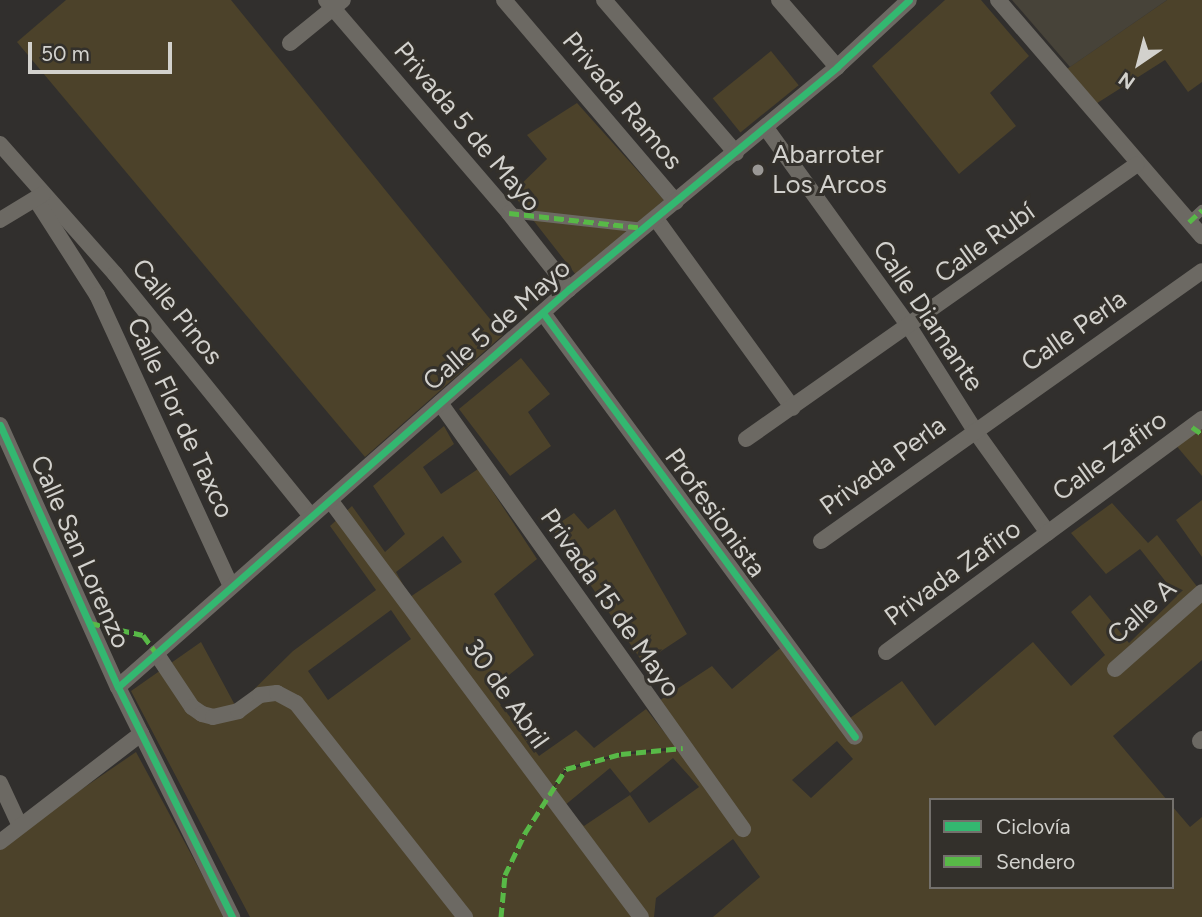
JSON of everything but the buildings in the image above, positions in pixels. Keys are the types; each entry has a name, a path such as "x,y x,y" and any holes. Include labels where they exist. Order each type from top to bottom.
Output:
{"street":[{"name":"Privada Ramos","path":"504,0 676,202"},
{"path":"604,0 736,153"},
{"path":"779,0 837,67"},
{"name":"Calle 5 de Mayo","path":"118,687 569,289 766,128 909,0"},
{"path":"998,0 1136,165 1202,236"},
{"path":"290,43 334,3"},
{"name":"Privada 5 de Mayo","path":"334,3 509,212 569,289"},
{"name":"Calle Diamante","path":"766,128 910,328 975,431 1048,533"},
{"name":"Calle Pinos","path":"0,144 40,197 311,516"},
{"name":"Calle Rubí","path":"746,439 910,328 1136,165"},
{"path":"0,220 40,197"},
{"name":"Calle Flor de Taxco","path":"40,197 97,295 231,587"},
{"path":"1189,222 1202,210"},
{"path":"509,212 650,223 793,408"},
{"name":"Calle Perla","path":"975,431 1202,271"},
{"name":"Profesionista","path":"542,313 855,737"},
{"name":"Privada 15 de Mayo","path":"440,403 743,829"},
{"name":"Calle San Lorenzo","path":"0,425 118,687 232,917"},
{"name":"Calle Zafiro","path":"1048,533 1199,427"},
{"name":"Privada Perla","path":"821,541 975,431"},
{"name":"30 de Abril","path":"330,500 641,917"},
{"name":"Privada Zafiro","path":"886,652 1048,533"},
{"name":"Calle A","path":"1115,669 1202,592"},
{"path":"156,653 192,707 202,715 213,717 238,711 260,695 277,692 296,703 465,917"},
{"path":"0,842 141,734"},
{"path":"0,783 20,826"}],"shaded area":[{"path":"66,0 231,0 503,335 365,457 17,42"},
{"path":"945,0 981,0 1029,56 990,93 1016,126 959,174 872,66"},
{"path":"1167,0 1202,0 1202,82 1188,92 1165,60 1091,107 1061,73"},
{"path":"771,51 799,85 740,132 713,98"},
{"path":"577,103 664,200 576,275 512,193 547,159 527,135"},
{"path":"521,358 550,394 528,412 551,446 510,476 459,409"},
{"path":"1202,422 1202,476 1174,443"},
{"path":"444,426 454,444 423,467 441,494 478,469 537,559 494,594 534,655 490,690 539,756 576,730 594,748 646,709 676,747 621,753 566,768 543,802 567,770 622,755 684,749 654,704 712,666 732,689 784,645 843,723 902,681 935,726 1033,642 1071,686 1105,655 1071,612 1090,595 1129,643 1177,596 1140,549 1106,574 1071,533 1112,503 1148,543 1157,535 1202,593 1202,660 1113,736 1165,798 929,798 929,889 1174,889 1174,808 1190,827 1202,817 1202,917 713,917 760,877 733,839 656,898 654,917 250,917 131,691 201,642 236,707 293,651 376,590 330,526 352,506 385,552 405,534 373,486","holes":["443,536 462,562 410,597 396,572","391,610 411,639 328,700 308,671","837,741 853,759 811,798 792,780","673,758 699,787 649,823 630,795 584,826 564,806 610,768 630,793"]},
{"path":"1202,500 1202,557 1176,520"},
{"path":"615,509 687,634 643,663 552,528 574,513 588,529"},
{"path":"136,752 225,917 0,917 0,845"}],"marked path":[{"path":"1189,222 1202,210"},
{"path":"509,213 644,228"},
{"path":"1192,427 1202,434"},
{"path":"90,623 143,635 156,653"},
{"path":"501,917 505,875 525,833 566,769 621,754 683,748"}],"cycle path":[{"path":"118,687 569,289 837,67 909,0"},
{"path":"543,313 855,737"},
{"path":"0,425 118,687 232,917"}],"place":[{"name":"Abarroter Los Arcos","path":"758,170"}]}
